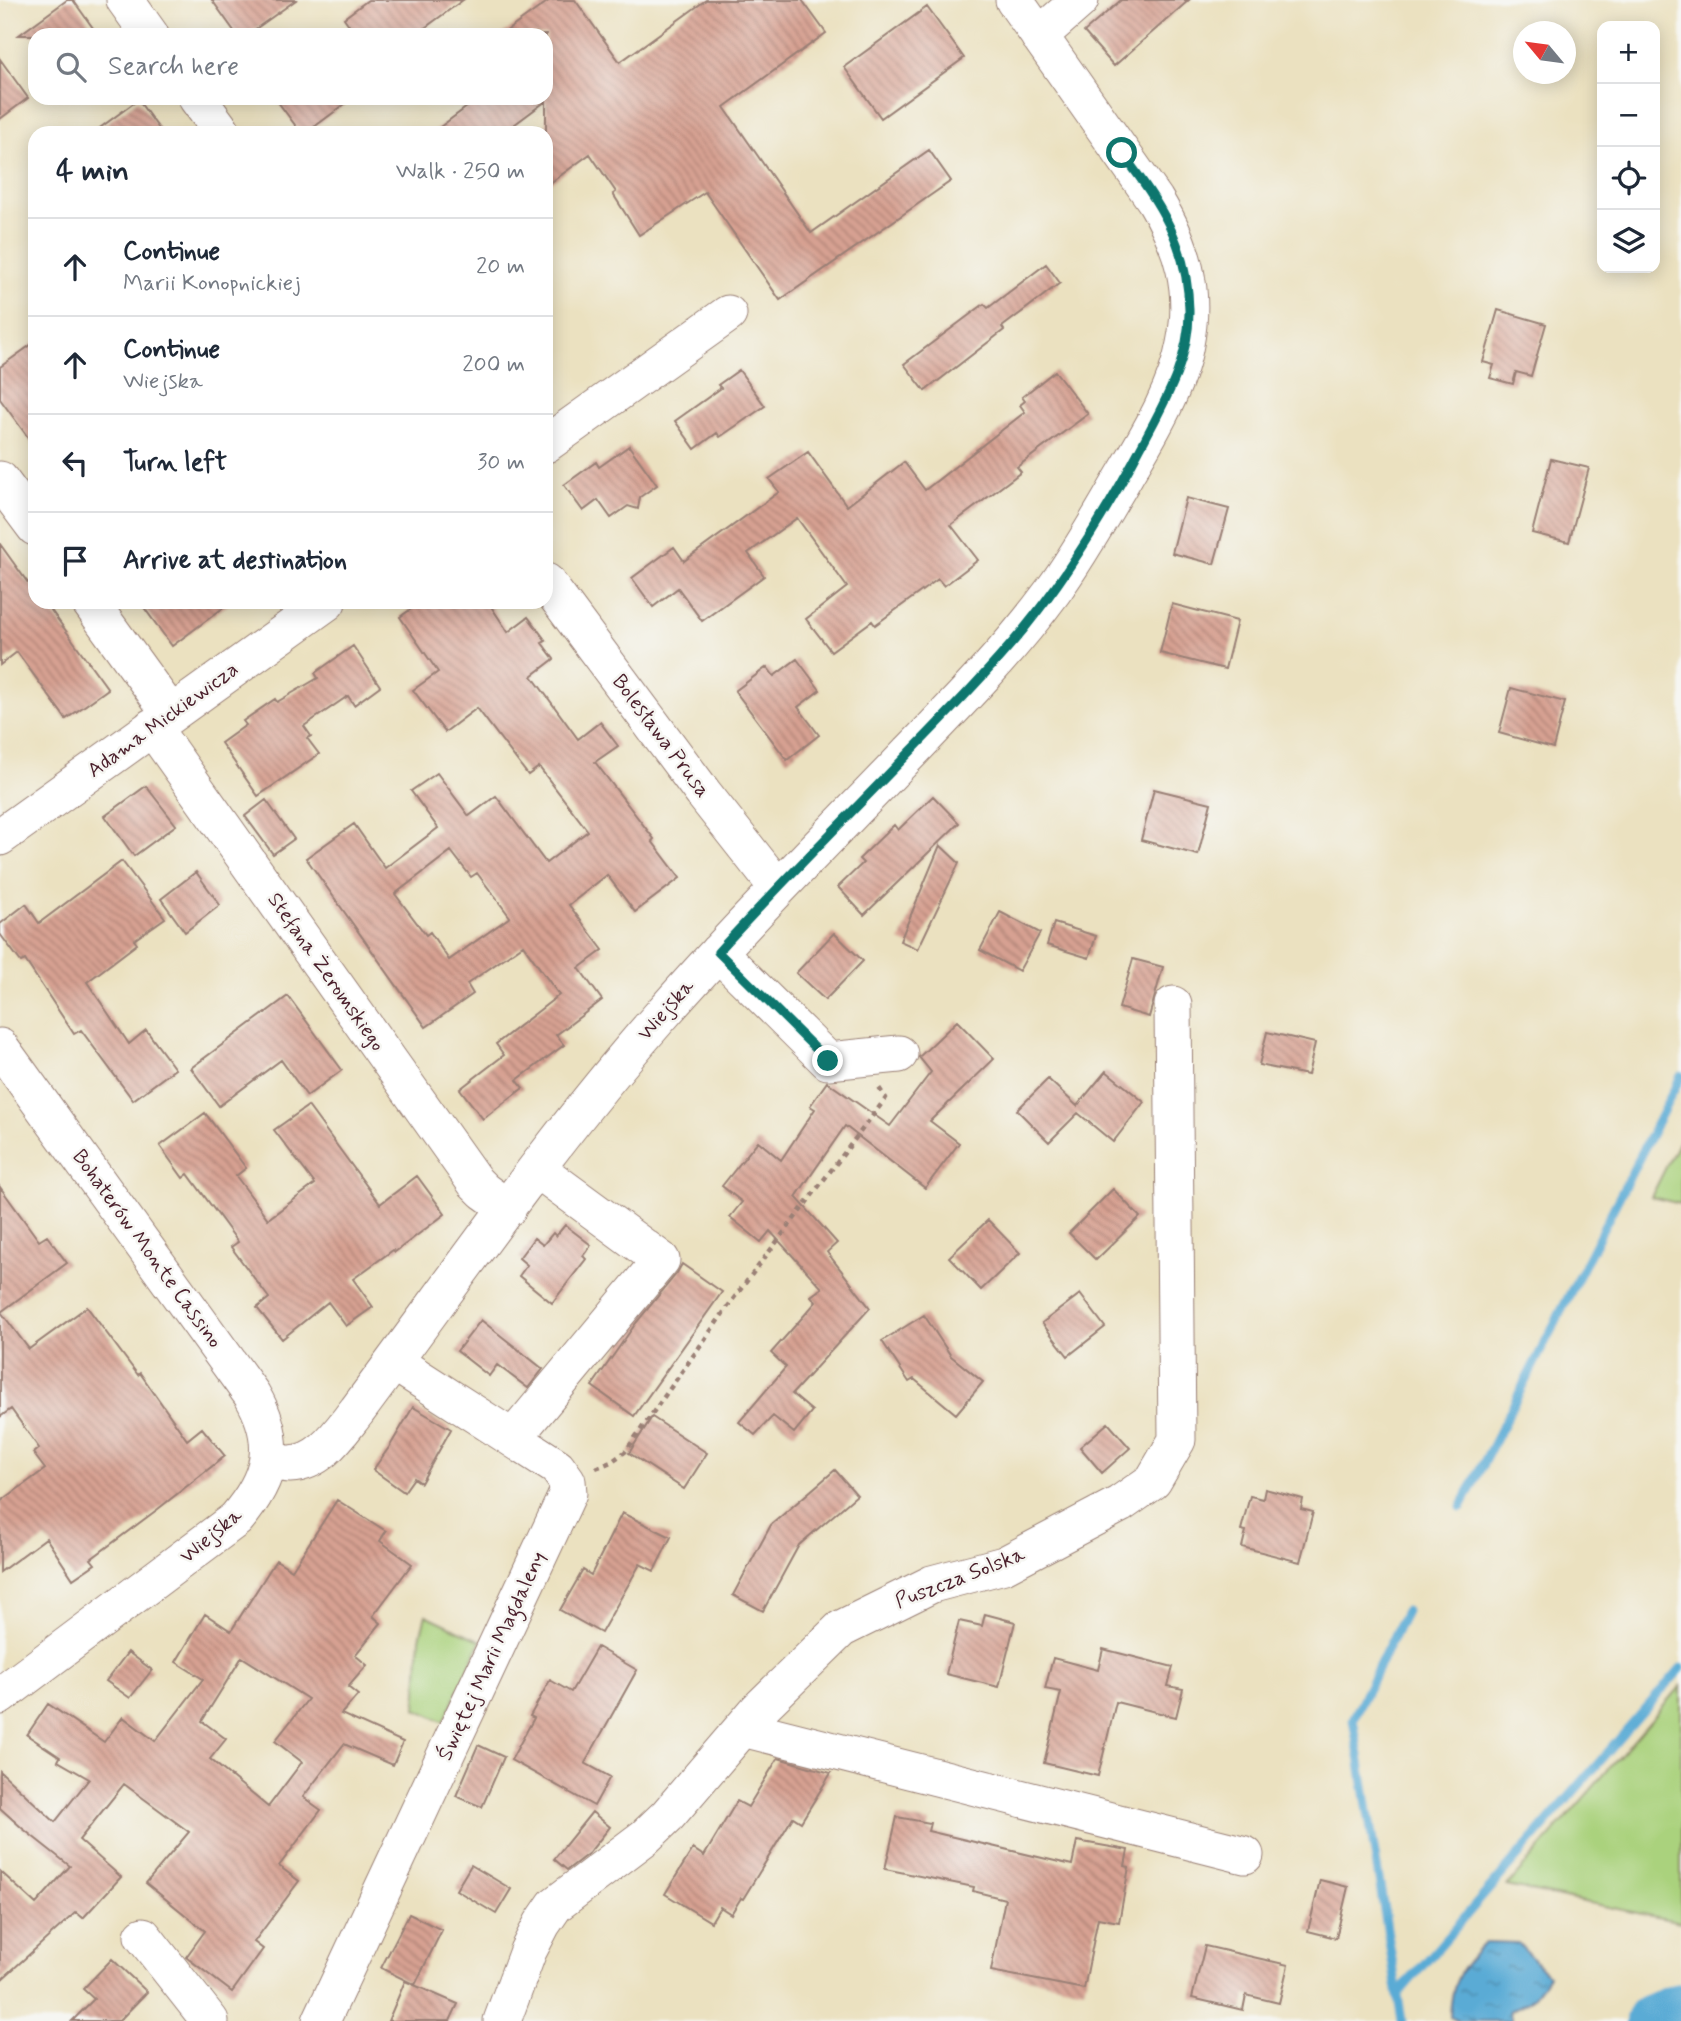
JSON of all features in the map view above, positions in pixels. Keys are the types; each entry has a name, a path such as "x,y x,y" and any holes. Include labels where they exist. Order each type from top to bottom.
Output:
{"street":[{"path":"125,0 145,28"},
{"name":"Wiejska","path":"0,1696 236,1519 255,1493 268,1461 299,1462 322,1451 357,1412 537,1169 624,1059 778,888 985,674 1024,629 1083,548 1156,418 1176,376 1186,343 1189,313 1187,279 1181,251 1168,221 1014,0"},
{"path":"1039,36 1080,0"},
{"path":"202,105 218,126"},
{"path":"553,439 727,314"},
{"path":"0,480 28,518"},
{"name":"Bolesława Prusa","path":"553,591 703,793 778,888"},
{"name":"Stefana Żeromskiego","path":"94,609 162,721 470,1174 484,1191 508,1208"},
{"name":"Adama Mickiewicza","path":"0,837 317,609"},
{"path":"718,952 828,1061 899,1054"},
{"name":"Puszcza Solska","path":"502,2021 528,1951 541,1924 555,1905 645,1837 668,1815 758,1710 841,1629 932,1584 1004,1565 1120,1504 1153,1480 1177,1440 1173,1005"},
{"name":"Bohaterów Monte Cassino","path":"0,1046 252,1395 266,1424 269,1437 268,1461"},
{"path":"513,1438 661,1260 537,1169"},
{"path":"394,1362 557,1466 566,1481"},
{"name":"Świętej Marii Magdaleny","path":"321,2021 559,1514 568,1493 566,1481"},
{"path":"743,1728 1245,1855"},
{"path":"144,1936 210,2021"}],"path":[{"path":"566,1481 611,1462 625,1452 734,1298 886,1098 859,1058"}],"green space":[{"path":"1681,1137 1681,1204 1651,1197"},
{"path":"426,1615 481,1641 444,1722 416,1709 420,1638"},
{"path":"1681,1686 1681,1922 1507,1886"}],"water":[{"path":"1486,1942 1518,1943 1548,1975 1533,1997 1509,2011 1512,2021 1458,2021 1450,2017 1455,1984 1464,1967"}],"building":[{"path":"67,0 73,0 93,28 29,28"},
{"path":"212,0 296,0 257,28 232,28"},
{"path":"368,0 463,0 425,28 351,28 344,18"},
{"path":"550,0 575,0 620,62 706,0 802,0 826,33 724,107 811,233 929,150 951,181 780,300 705,192 639,235 613,194 616,192 590,154 553,181 553,126 546,126 546,105 553,105 553,28 511,28"},
{"path":"1121,0 1189,0 1114,66 1084,32"},
{"path":"927,7 964,58 881,118 844,67"},
{"path":"0,59 28,98 0,119"},
{"path":"131,105 142,105 157,126 103,126"},
{"path":"280,105 344,105 315,126 296,126"},
{"path":"470,105 541,105 512,126 441,126"},
{"path":"1046,264 1060,283 925,391 904,364 984,304 988,308"},
{"path":"1498,310 1546,324 1531,376 1516,372 1513,384 1490,378 1494,365 1483,362"},
{"path":"28,347 28,437 0,399 0,367"},
{"path":"739,370 765,406 720,437 717,433 695,449 675,421 721,388 718,385"},
{"path":"1055,371 1088,414 1017,467 1021,472 951,525 978,560 944,586 938,579 875,625 872,621 831,651 806,619 847,587 797,518 748,553 764,576 702,621 678,588 653,607 632,578 674,547 684,561 779,492 769,479 808,452 847,506 904,462 925,490 1025,412 1020,405 1025,401 1022,397"},
{"path":"629,446 657,485 640,497 638,509 628,506 611,518 598,500 583,511 564,485 596,462 599,467"},
{"path":"1551,459 1589,468 1569,542 1532,533"},
{"path":"1186,498 1229,509 1214,564 1172,553"},
{"path":"0,544 28,583 28,609 50,609 108,689 66,719 17,652 0,665"},
{"path":"1172,604 1237,621 1225,669 1160,653"},
{"path":"145,609 222,609 172,646"},
{"path":"411,609 493,609 508,632 528,617 546,641 542,643 554,659 532,676 578,739 600,722 618,746 595,762 680,878 635,912 607,875 569,905 603,950 579,968 602,1000 556,1035 564,1045 517,1080 523,1088 483,1119 460,1089 504,1055 496,1044 559,995 523,945 467,984 473,994 426,1027 306,858 354,824 385,868 438,828 411,791 437,773 469,816 496,796 546,863 588,831 539,767 528,775 477,708 445,732 413,690 438,672 400,617","holes":["451,851 471,877 477,873 510,917 449,960 430,932 426,935 395,894"]},
{"path":"353,646 380,686 354,705 348,696 304,726 311,736 307,738 319,754 258,796 221,743 246,725 243,721 275,699 277,702 318,678 315,673"},
{"path":"797,659 820,690 798,707 819,735 787,760 735,691 767,667 774,676"},
{"path":"1511,688 1565,702 1553,748 1499,733"},
{"path":"146,786 176,825 134,856 105,816"},
{"path":"1154,789 1211,803 1198,855 1141,840"},
{"path":"933,796 959,823 864,915 838,887 863,863 859,859 894,825 898,830"},
{"path":"266,800 294,839 273,854 245,816"},
{"path":"940,845 959,863 918,949 900,941"},
{"path":"122,861 165,918 134,940 137,944 87,982 129,1044 146,1030 175,1069 133,1100 81,1030 74,1034 25,960 21,962 0,934 0,924 26,904 39,923"},
{"path":"196,872 220,905 185,932 161,899"},
{"path":"1000,912 1040,933 1019,971 980,950"},
{"path":"1054,923 1096,936 1089,958 1047,945"},
{"path":"834,933 863,961 825,1000 796,973"},
{"path":"1133,959 1163,967 1149,1017 1119,1008"},
{"path":"288,996 342,1070 307,1096 281,1060 219,1106 191,1068"},
{"path":"957,1021 994,1059 930,1121 959,1143 925,1188 845,1126 796,1197 837,1243 827,1252 870,1308 792,1394 812,1411 794,1433 773,1416 755,1435 739,1422 786,1367 771,1353 816,1302 811,1296 822,1288 770,1231 761,1242 730,1217 742,1202 722,1186 758,1141 781,1160 815,1109 810,1106 827,1082 890,1126 931,1072 919,1057"},
{"path":"1267,1032 1315,1043 1308,1075 1259,1065"},
{"path":"1106,1071 1144,1102 1113,1142 1078,1113 1049,1142 1017,1110 1048,1079 1077,1106"},
{"path":"308,1106 380,1204 417,1176 445,1214 395,1252 393,1250 353,1279 373,1307 346,1326 328,1302 282,1339 257,1308 269,1298 231,1247 238,1242 188,1174 183,1178 160,1146 205,1113 246,1168 236,1176 268,1219 315,1184 274,1130"},
{"path":"0,1187 39,1241 47,1236 67,1263 1,1312 29,1349 87,1307 138,1375 140,1373 187,1440 202,1428 225,1456 91,1559 95,1564 73,1579 46,1538 0,1572 0,1502 45,1469 33,1453 39,1448 11,1409 0,1417"},
{"path":"1113,1189 1140,1217 1096,1260 1069,1233"},
{"path":"988,1220 1020,1253 981,1290 949,1257"},
{"path":"565,1225 591,1245 583,1256 586,1259 552,1303 519,1276 527,1265 519,1258 534,1238 543,1245 553,1233 556,1236"},
{"path":"682,1264 722,1292 634,1416 592,1386"},
{"path":"1080,1294 1105,1327 1068,1356 1042,1323"},
{"path":"924,1315 951,1356 983,1382 956,1414 914,1379 909,1382 882,1341"},
{"path":"481,1320 543,1369 528,1388 497,1365 489,1376 457,1351"},
{"path":"413,1407 451,1429 421,1483 414,1478 404,1492 373,1470"},
{"path":"652,1417 707,1453 684,1489 629,1453"},
{"path":"1108,1423 1130,1448 1102,1473 1080,1447"},
{"path":"835,1470 857,1495 799,1545 763,1611 733,1595 771,1525"},
{"path":"1265,1489 1303,1499 1301,1509 1313,1512 1300,1562 1242,1547 1246,1531 1241,1530 1250,1496 1263,1499"},
{"path":"337,1500 386,1531 380,1541 412,1564 373,1616 381,1623 355,1655 367,1665 348,1687 358,1695 341,1714 403,1742 393,1765 344,1744 303,1797 321,1810 279,1866 299,1881 254,1942 263,1949 232,1992 186,1957 205,1931 146,1883 189,1832 124,1784 79,1840 121,1877 83,1918 76,1912 0,1981 0,1871 36,1904 70,1866 0,1808 0,1771 55,1822 89,1779 58,1761 60,1757 27,1735 48,1704 104,1742 123,1717 155,1741 203,1679 176,1662 205,1614 231,1631 276,1560 292,1570","holes":["242,1657 308,1699 275,1741 302,1762 268,1807 210,1759 226,1739 202,1721"]},
{"path":"622,1513 671,1537 654,1571 640,1564 601,1633 560,1610 583,1570 591,1575"},
{"path":"985,1614 1015,1622 999,1687 946,1674 959,1621 982,1626"},
{"path":"597,1647 637,1670 585,1763 610,1777 594,1806 511,1760 534,1718 530,1716 550,1680 571,1692"},
{"path":"1103,1649 1173,1667 1168,1686 1183,1689 1176,1717 1116,1702 1098,1776 1044,1763 1061,1692 1045,1689 1053,1658 1098,1670"},
{"path":"128,1652 152,1670 130,1698 106,1681"},
{"path":"478,1745 504,1757 482,1807 456,1796"},
{"path":"778,1758 831,1773 801,1822 793,1817 731,1914 720,1907 711,1922 665,1894 693,1849 704,1856 737,1801 748,1807"},
{"path":"592,1812 610,1827 589,1853 567,1870 554,1859"},
{"path":"897,1817 930,1823 928,1831 1072,1865 1077,1841 1128,1850 1125,1866 1129,1867 1119,1922 1098,1918 1084,1989 991,1971 1005,1899 973,1891 974,1887 885,1869"},
{"path":"471,1865 511,1889 496,1914 456,1890"},
{"path":"1320,1880 1348,1887 1336,1938 1308,1931"},
{"path":"409,1914 442,1930 415,1985 381,1968"},
{"path":"1205,1946 1288,1965 1279,2003 1246,1995 1243,2010 1192,1998"},
{"path":"112,1959 147,1992 119,2021 72,2021 94,1999 83,1989"},
{"path":"405,1981 458,2004 450,2021 388,2021"}],"waterway":[{"path":"1461,1507 1681,1076"},
{"path":"1402,2021 1353,1719 1406,1611"},
{"path":"1398,1994 1681,1668"},
{"path":"1652,2021 1681,2010"}],"route":[{"path":"828,1061 718,952 976,684 1024,629 1083,548 1170,390 1186,343 1189,313 1187,279 1181,251 1168,221 1122,153"}]}
